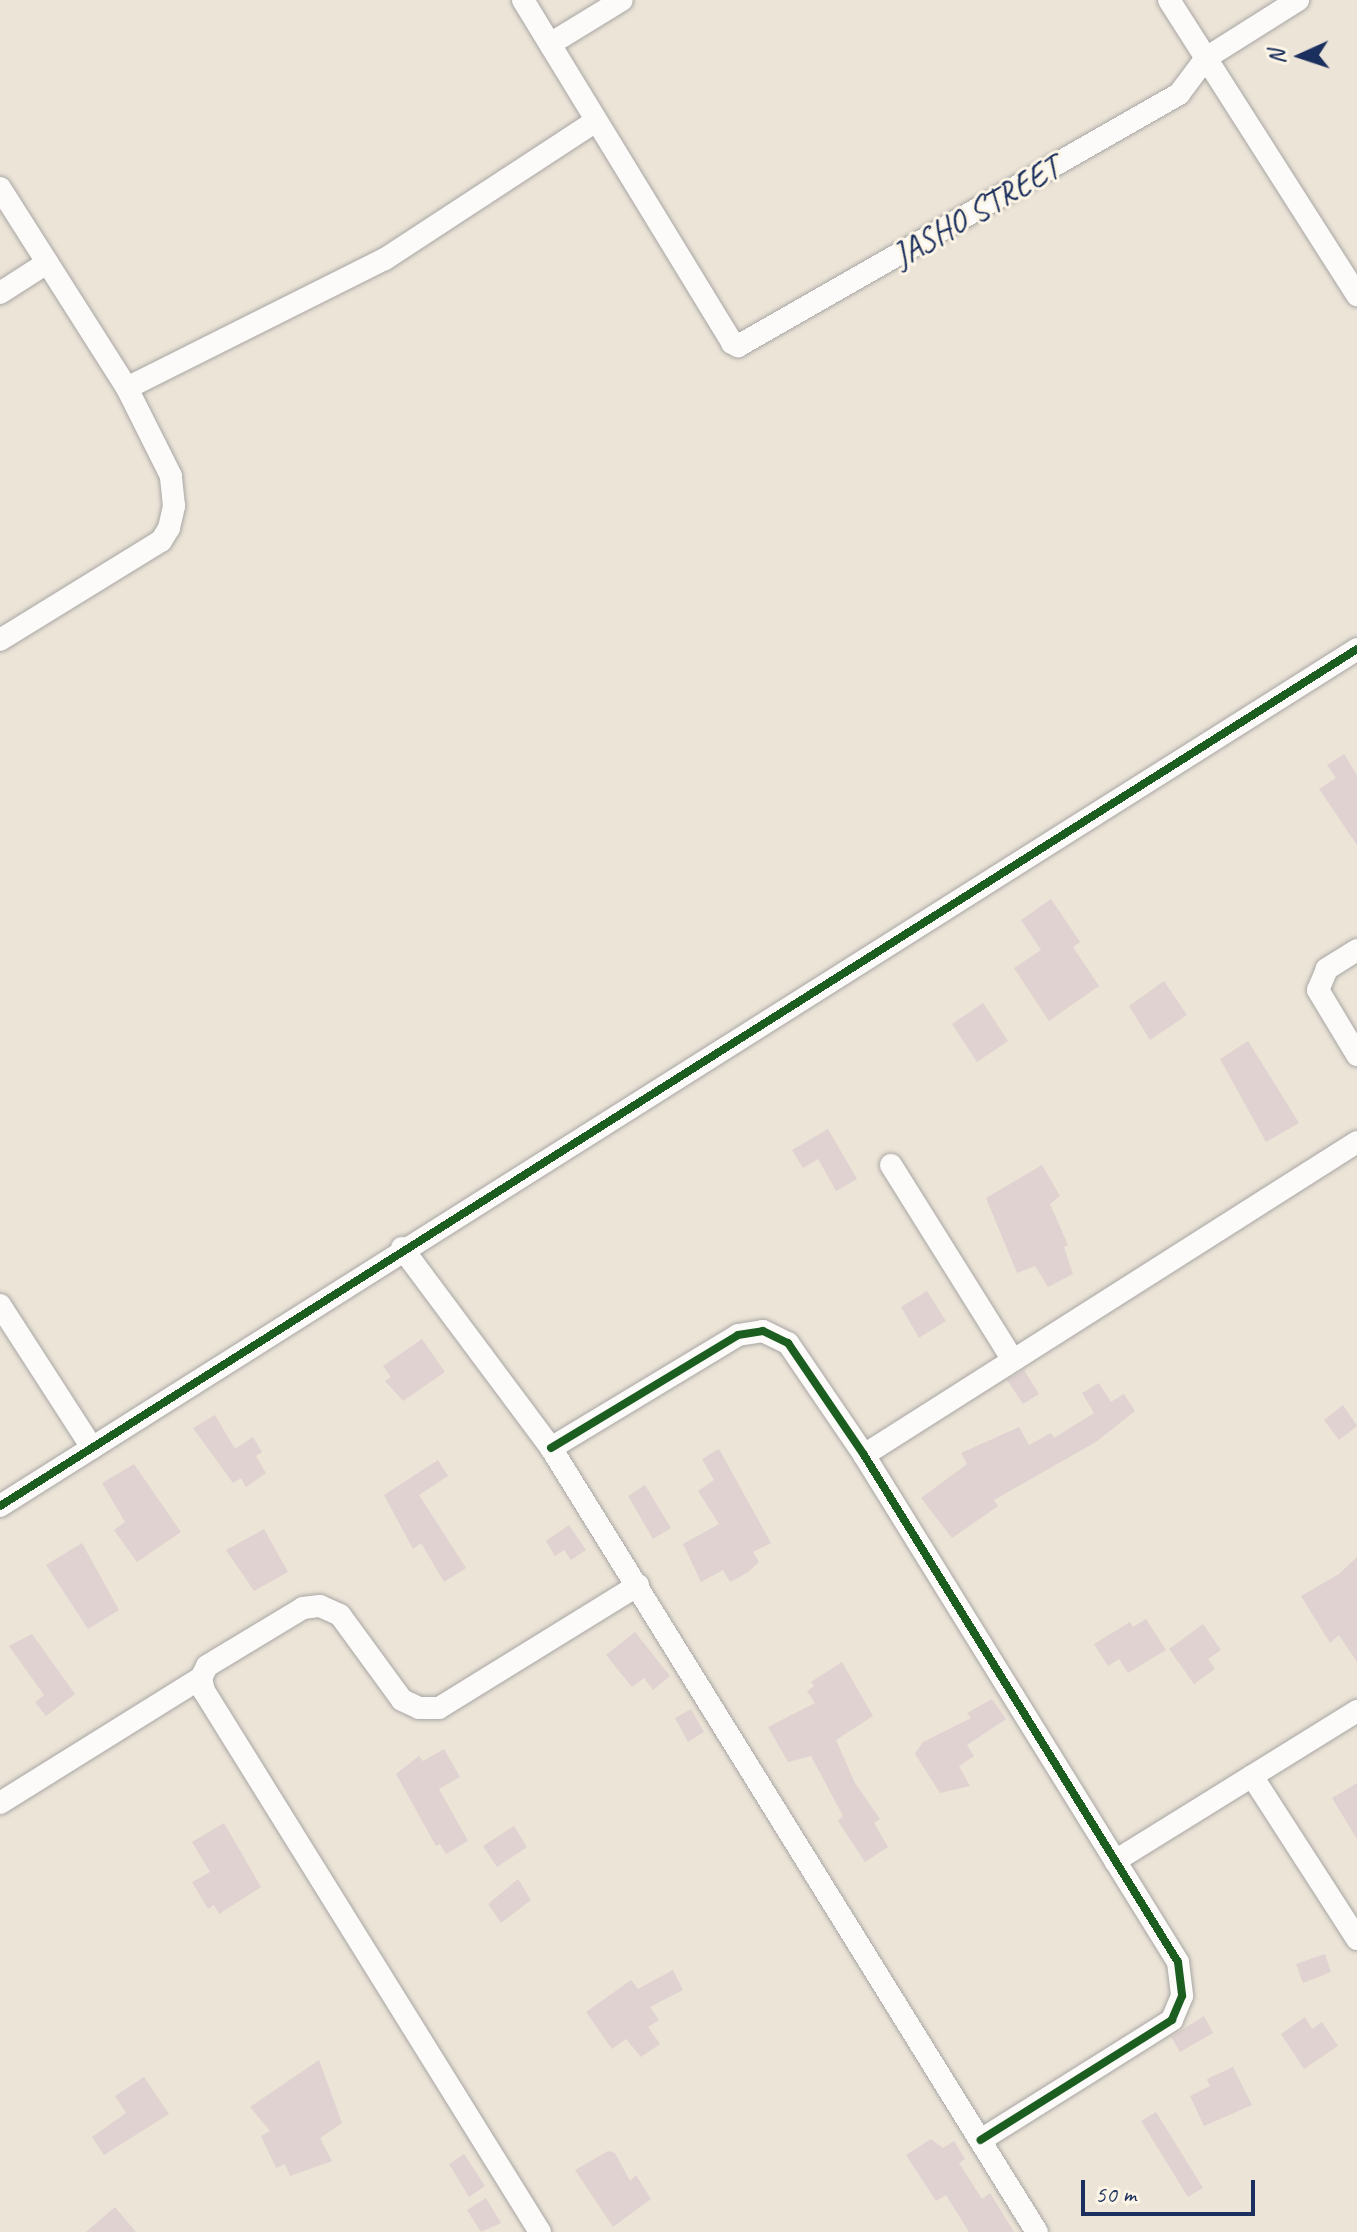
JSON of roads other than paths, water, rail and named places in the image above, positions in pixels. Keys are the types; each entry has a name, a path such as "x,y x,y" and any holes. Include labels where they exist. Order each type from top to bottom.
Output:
{"street":[{"path":"127,388 385,259 596,121 523,0"},
{"path":"550,44 622,0"},
{"path":"1169,0 1357,295"},
{"path":"1206,58 1298,0"},
{"name":"JASHO STREET","path":"596,121 732,343 746,344 1179,94 1206,58"},
{"path":"0,188 127,388 171,476 174,506 169,528 161,541 0,640"},
{"path":"0,293 47,263"},
{"path":"0,1506 402,1248 1357,649"},
{"path":"1357,950 1327,969 1318,990 1357,1055"},
{"path":"864,1455 1357,1142"},
{"path":"891,1165 1013,1360"},
{"path":"402,1248 551,1448 1037,2232"},
{"path":"0,1305 92,1448"},
{"path":"551,1448 738,1335 763,1331 788,1343 864,1455 1178,1962 1182,1996 1172,2020 981,2140"},
{"path":"0,1803 201,1678 207,1666 291,1615 320,1606 340,1615 402,1700 419,1708 439,1708 638,1585"},
{"path":"201,1678 204,1691 540,2232"},
{"path":"1115,1861 1357,1711"},
{"path":"1252,1776 1357,1939"}]}
